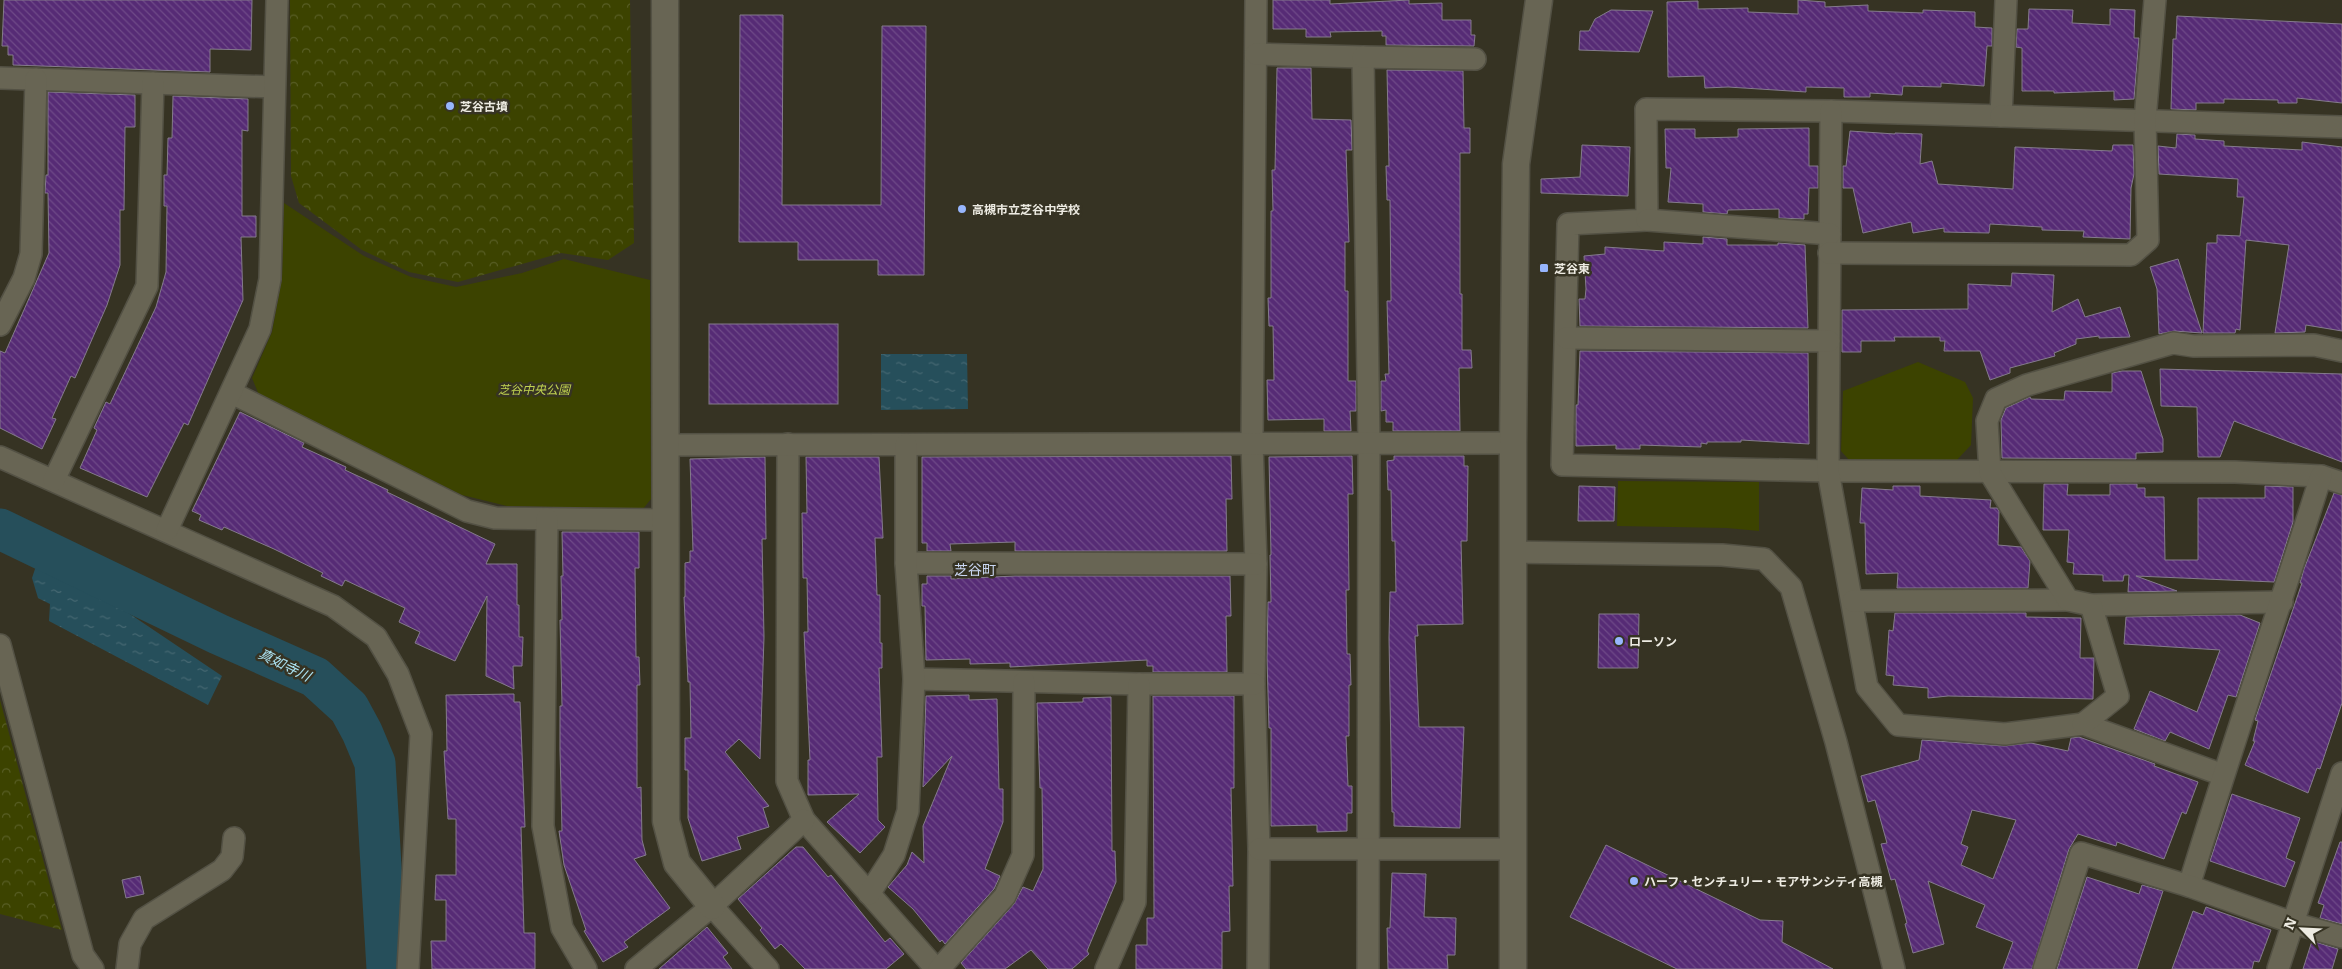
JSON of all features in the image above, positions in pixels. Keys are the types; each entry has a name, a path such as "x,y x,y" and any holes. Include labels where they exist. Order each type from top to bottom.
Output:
{"street":[{"path":"167,530 232,394 260,329 270,279 277,0"},
{"path":"665,0 666,821 676,863 768,969"},
{"path":"1256,0 1252,443 1256,564 1254,684 1259,850 1258,969"},
{"path":"1513,969 1513,443 1516,164 1539,0"},
{"path":"2001,116 2006,0"},
{"path":"2155,0 2145,120 2148,240 2131,255 1830,244 1647,220 1568,224 1562,465 1828,472 2235,472 2321,476 2342,483"},
{"path":"1256,54 1476,59"},
{"path":"1363,57 1369,443 1368,969"},
{"path":"0,78 274,87"},
{"path":"0,325 24,278 31,254 36,79"},
{"path":"54,480 146,286 153,83"},
{"path":"1647,220 1646,110 1831,111 2342,127"},
{"path":"1831,111 1828,472 1853,601 1867,687 1898,725 2005,734 2083,724 2222,775"},
{"path":"1566,338 1829,341"},
{"path":"2068,600 1990,473 1987,421 1996,399 2027,386 2173,343 2193,346 2314,344 2342,350"},
{"path":"232,394 467,511 495,518 666,520"},
{"path":"666,445 1513,443"},
{"path":"788,444 787,781 804,820 937,969 1005,896 1023,855 1024,682"},
{"path":"870,894 894,855 908,811 914,679 906,563 906,445"},
{"path":"0,457 334,606 376,637 398,674 421,734 408,969"},
{"path":"2189,886 2222,775 2282,602 2321,476"},
{"path":"547,519 543,826 562,928 586,969"},
{"path":"1514,552 1722,555 1764,560 1791,587 1836,742 1894,969"},
{"path":"906,563 1256,564"},
{"path":"1853,601 2068,600 2091,605 2282,602"},
{"path":"2083,724 2118,696 2091,605"},
{"path":"0,645 84,955 93,969"},
{"path":"914,679 1139,684 1254,684"},
{"path":"1106,969 1135,902 1139,684"},
{"path":"2278,969 2342,773"},
{"path":"636,969 712,906 804,820"},
{"path":"127,969 130,944 144,919 222,870 232,858 234,838"},
{"path":"1259,850 1513,849"},
{"path":"2044,969 2082,853 2189,886 2293,923 2342,937"}],"green space":[{"path":"290,0 630,0 634,243 608,260 561,253 458,282 409,272 362,250 299,203 291,176"},
{"name":"芝谷中央公園","path":"284,203 364,256 411,277 456,287 522,273 564,259 650,280 651,499 643,509 507,506 462,495 259,395 252,378 272,332 282,279"},
{"path":"1918,362 1965,382 1973,398 1971,445 1955,462 1851,462 1841,451 1843,391"},
{"path":"1618,481 1759,482 1759,531 1727,528 1617,526"},
{"path":"0,700 62,930 0,914"}],"water":[{"path":"881,354 967,354 968,409 881,410"},
{"path":"36,566 112,602 222,676 208,705 49,621 50,604 38,598 32,578"}],"building":[{"path":"4,0 252,0 251,50 210,49 210,72 13,65 13,55 8,55 8,46 2,46"},
{"path":"1273,0 1330,0 1330,4 1409,0 1409,4 1442,3 1442,20 1471,20 1471,35 1475,35 1474,46 1386,45 1386,36 1382,36 1382,31 1330,32 1331,37 1306,37 1306,29 1273,29"},
{"path":"1798,0 1825,2 1825,7 1868,5 1868,11 1923,13 1923,10 1975,12 1975,27 1992,28 1992,46 1987,46 1984,86 1941,83 1941,87 1903,86 1902,95 1870,93 1870,97 1844,97 1844,88 1806,87 1806,92 1728,87 1705,88 1704,76 1668,77 1667,2 1698,1 1698,9 1748,8 1748,12 1798,14"},
{"path":"2029,9 2073,10 2072,23 2110,25 2110,9 2135,10 2134,38 2139,38 2134,99 2114,100 2114,91 2054,93 2054,91 2022,91 2022,48 2016,47 2017,29 2028,29"},
{"path":"1611,10 1653,11 1639,52 1579,50 1580,31 1589,31 1595,19"},
{"path":"740,15 783,15 782,205 881,205 882,26 926,26 924,275 878,275 878,260 798,260 798,242 739,242"},
{"path":"2177,16 2342,24 2342,103 2297,98 2297,103 2278,103 2278,100 2224,99 2224,103 2196,103 2196,110 2171,109 2173,39 2176,39"},
{"path":"1277,68 1311,68 1312,119 1351,120 1352,150 1346,150 1349,242 1345,242 1345,291 1348,291 1348,381 1356,381 1356,411 1350,411 1351,431 1324,431 1324,419 1268,420 1267,380 1274,380 1273,326 1269,326 1268,298 1271,298 1272,170 1275,170"},
{"path":"1387,70 1463,71 1464,128 1470,128 1470,153 1460,153 1460,294 1462,294 1462,350 1471,350 1472,368 1459,368 1460,431 1393,431 1393,422 1386,422 1386,410 1381,411 1381,381 1386,381 1385,374 1389,374 1387,301 1391,301 1390,200 1387,200 1386,166 1389,166"},
{"path":"48,92 135,95 135,127 125,127 124,210 120,210 120,265 107,305 75,378 71,376 52,418 56,419 42,449 0,428 0,351 5,353 49,253 48,193 45,193 46,175 48,175"},
{"path":"173,96 248,99 248,131 242,130 242,216 256,216 256,237 241,237 243,300 188,425 184,423 147,497 80,468 97,430 94,428 106,402 110,404 156,307 166,272 167,206 164,206 164,175 167,175 168,138 172,138"},
{"path":"1809,128 1809,166 1818,166 1818,188 1809,188 1808,214 1804,214 1804,219 1779,218 1779,209 1728,210 1727,214 1703,212 1703,204 1668,202 1671,168 1666,168 1665,129 1695,129 1695,138 1738,137 1738,129"},
{"path":"1850,131 1922,134 1920,164 1932,161 1938,184 2013,189 2015,147 2112,151 2113,145 2133,145 2134,174 2131,188 2130,239 2083,237 2084,231 2042,230 2042,227 1990,224 1989,233 1944,232 1944,228 1913,233 1911,222 1863,233 1853,188 1843,188 1843,166 1846,166"},
{"path":"2177,134 2195,135 2195,139 2224,141 2224,146 2302,150 2302,142 2342,147 2342,331 2306,325 2305,332 2275,333 2289,245 2246,240 2240,330 2236,329 2235,333 2203,333 2207,243 2217,243 2217,235 2240,236 2244,197 2237,197 2238,179 2159,174 2158,146 2176,148"},
{"path":"1582,145 1630,147 1628,196 1541,193 1541,179 1580,177"},
{"path":"1703,237 1727,239 1727,245 1778,245 1778,243 1805,245 1808,328 1580,326 1579,299 1585,299 1586,289 1584,256 1605,254 1605,247 1664,251 1664,242 1703,244"},
{"path":"2178,259 2202,333 2174,331 2159,334 2157,289 2150,267"},
{"path":"2012,273 2054,275 2052,312 2078,299 2085,317 2120,307 2130,337 2099,338 2099,336 2076,339 2076,344 2054,353 2055,356 2010,368 2010,373 1990,380 1980,351 1944,351 1945,341 1940,341 1940,337 1894,337 1895,341 1861,341 1861,352 1842,352 1842,310 1968,309 1968,284 2011,286"},
{"path":"709,324 838,324 838,404 709,404"},
{"path":"1580,351 1808,353 1809,444 1741,440 1741,442 1701,443 1701,447 1640,445 1640,449 1616,449 1616,445 1576,446 1576,405 1578,405"},
{"path":"2160,369 2342,374 2342,462 2234,421 2220,457 2198,457 2197,407 2161,406"},
{"path":"2141,371 2163,439 2163,452 2136,453 2136,459 2002,458 2001,420 2006,408 2030,397 2031,399 2064,400 2065,391 2112,392 2112,373"},
{"path":"240,412 304,443 302,447 346,467 345,470 388,490 387,492 495,544 486,564 517,564 519,637 523,637 522,666 513,666 514,689 486,676 487,596 455,661 415,643 420,632 399,622 405,608 345,580 342,586 321,576 323,573 274,549 224,527 222,530 199,520 201,515 192,511"},
{"path":"1231,456 1232,499 1226,499 1227,551 1015,551 1015,542 950,544 951,551 927,551 927,543 922,543 922,457"},
{"path":"1352,456 1353,494 1348,494 1349,590 1346,590 1347,654 1350,654 1351,685 1349,685 1349,736 1346,736 1348,786 1352,786 1352,813 1347,813 1347,831 1317,832 1317,825 1271,826 1271,728 1269,728 1267,658 1268,602 1271,602 1269,457"},
{"path":"1394,456 1464,456 1464,466 1468,466 1467,541 1461,541 1463,624 1417,625 1418,636 1415,636 1419,727 1464,727 1460,828 1394,826 1394,812 1392,812 1389,638 1390,592 1396,592 1395,541 1392,541 1391,490 1388,490 1387,461 1394,460"},
{"path":"765,457 766,539 762,539 764,637 760,759 739,739 725,752 769,806 763,808 769,827 737,837 741,849 702,861 688,818 688,770 685,770 685,738 691,738 690,682 688,682 684,597 685,563 690,562 690,551 693,551 690,459"},
{"path":"806,457 879,457 883,538 875,538 877,595 880,595 880,643 882,643 882,668 879,668 882,757 877,757 878,820 885,827 860,853 827,822 859,794 808,795 808,760 810,760 804,632 808,632 807,578 803,578 802,513 807,513"},
{"path":"2044,484 2068,484 2067,495 2110,495 2110,484 2137,484 2137,488 2145,488 2145,497 2164,497 2165,560 2198,560 2198,498 2265,498 2265,486 2293,487 2293,522 2274,582 2136,576 2177,591 2128,592 2129,575 2124,575 2123,581 2103,581 2103,575 2073,574 2074,563 2067,562 2069,530 2043,530"},
{"path":"1579,486 1615,487 1614,521 1578,521"},
{"path":"1893,486 1920,486 1920,496 1991,500 1990,508 1997,508 1999,511 1998,545 2021,547 2030,561 2028,588 1897,588 1898,573 1866,574 1865,523 1860,523 1862,488 1893,490"},
{"path":"2334,493 2342,495 2342,703 2320,769 2317,768 2308,793 2245,765 2255,741 2253,741 2258,721 2255,720 2302,583 2300,583 2304,569"},
{"path":"562,532 639,532 639,568 635,568 636,657 639,657 640,685 637,685 637,788 641,787 642,840 646,855 634,859 670,908 624,942 628,947 603,962 584,931 586,930 564,865 559,831 562,831 560,620 562,620 561,576 563,576"},
{"path":"927,576 951,576 951,579 1015,576 1230,576 1231,616 1226,616 1227,672 1153,672 1153,666 1147,666 1147,660 1010,667 1010,663 970,664 970,659 926,660 925,606 922,606 922,584 927,584"},
{"path":"1895,613 2026,613 2026,617 2081,618 2080,658 2094,658 2093,699 1948,696 1928,698 1928,688 1893,685 1894,676 1886,675 1889,630 1893,631"},
{"name":"ローソン","path":"1599,614 1639,614 1638,668 1598,668"},
{"path":"2240,615 2260,623 2236,697 2228,695 2209,749 2170,732 2165,741 2134,729 2150,691 2197,712 2220,650 2124,644 2126,617"},
{"path":"514,694 514,702 520,702 525,827 521,827 524,933 535,933 535,969 432,969 431,941 446,941 446,900 435,900 436,875 456,875 456,819 448,819 444,751 447,751 446,695"},
{"path":"969,695 969,700 997,699 999,789 1003,789 1003,822 985,869 1000,876 994,889 945,944 942,940 940,942 913,909 888,887 907,865 912,852 924,863 923,826 952,756 923,787 926,696"},
{"path":"1153,696 1234,696 1234,788 1231,788 1233,886 1229,886 1230,931 1222,932 1222,969 1136,969 1136,945 1147,945 1147,918 1154,918"},
{"path":"1111,697 1112,851 1115,851 1116,882 1087,951 1089,954 1072,969 1048,969 1031,950 1005,969 966,969 961,963 1014,904 1023,887 1033,891 1043,869 1042,788 1040,788 1037,703 1083,702 1083,698"},
{"path":"2079,737 2155,764 2154,766 2198,782 2186,814 2182,812 2164,859 2117,842 2116,846 2078,834 2069,849 2032,969 2003,969 2013,942 1976,927 1985,905 1928,881 1944,944 1913,953 1895,879 1891,880 1881,844 1887,843 1875,800 1868,802 1861,776 1919,760 1922,740 2004,746 2031,743 2068,751 2071,738","holes":["1972,810 2016,820 1993,879 1961,865 1968,847 1961,844"]},
{"path":"2232,794 2300,818 2286,858 2295,862 2285,887 2210,861"},
{"path":"2340,842 2342,842 2342,924 2320,918 2324,905 2318,903"},
{"name":"ハーフ・センチュリー・モアサンシティ高槻","path":"1606,845 1760,920 1783,921 1782,942 1833,969 1677,969 1570,917"},
{"path":"796,847 803,847 828,877 831,875 885,942 890,938 904,954 886,969 805,969 781,944 775,949 760,930 762,928 738,899"},
{"path":"1392,873 1426,874 1424,917 1456,918 1455,955 1447,955 1448,969 1388,969 1387,928 1390,928"},
{"path":"140,876 144,894 126,898 122,880"},
{"path":"2087,877 2139,894 2142,885 2163,891 2137,969 2057,969"},
{"path":"2206,907 2271,930 2259,962 2254,961 2252,969 2172,969 2193,911 2203,915"},
{"path":"707,927 728,953 723,957 732,969 659,969"},
{"path":"2312,941 2338,949 2332,969 2303,969"}],"waterway":[{"name":"真如寺川","path":"0,529 218,634 315,677 349,708 375,763 387,969"}],"place":[{"name":"芝谷古墳","path":"450,106"},
{"name":"高槻市立芝谷中学校","path":"962,209"},
{"name":"芝谷東","path":"1544,268"},
{"name":"ローソン","path":"1619,641"},
{"name":"ハーフ・センチュリー・モアサンシティ高槻","path":"1634,881"}],"district":[{"name":"芝谷町","path":"975,569"}]}
